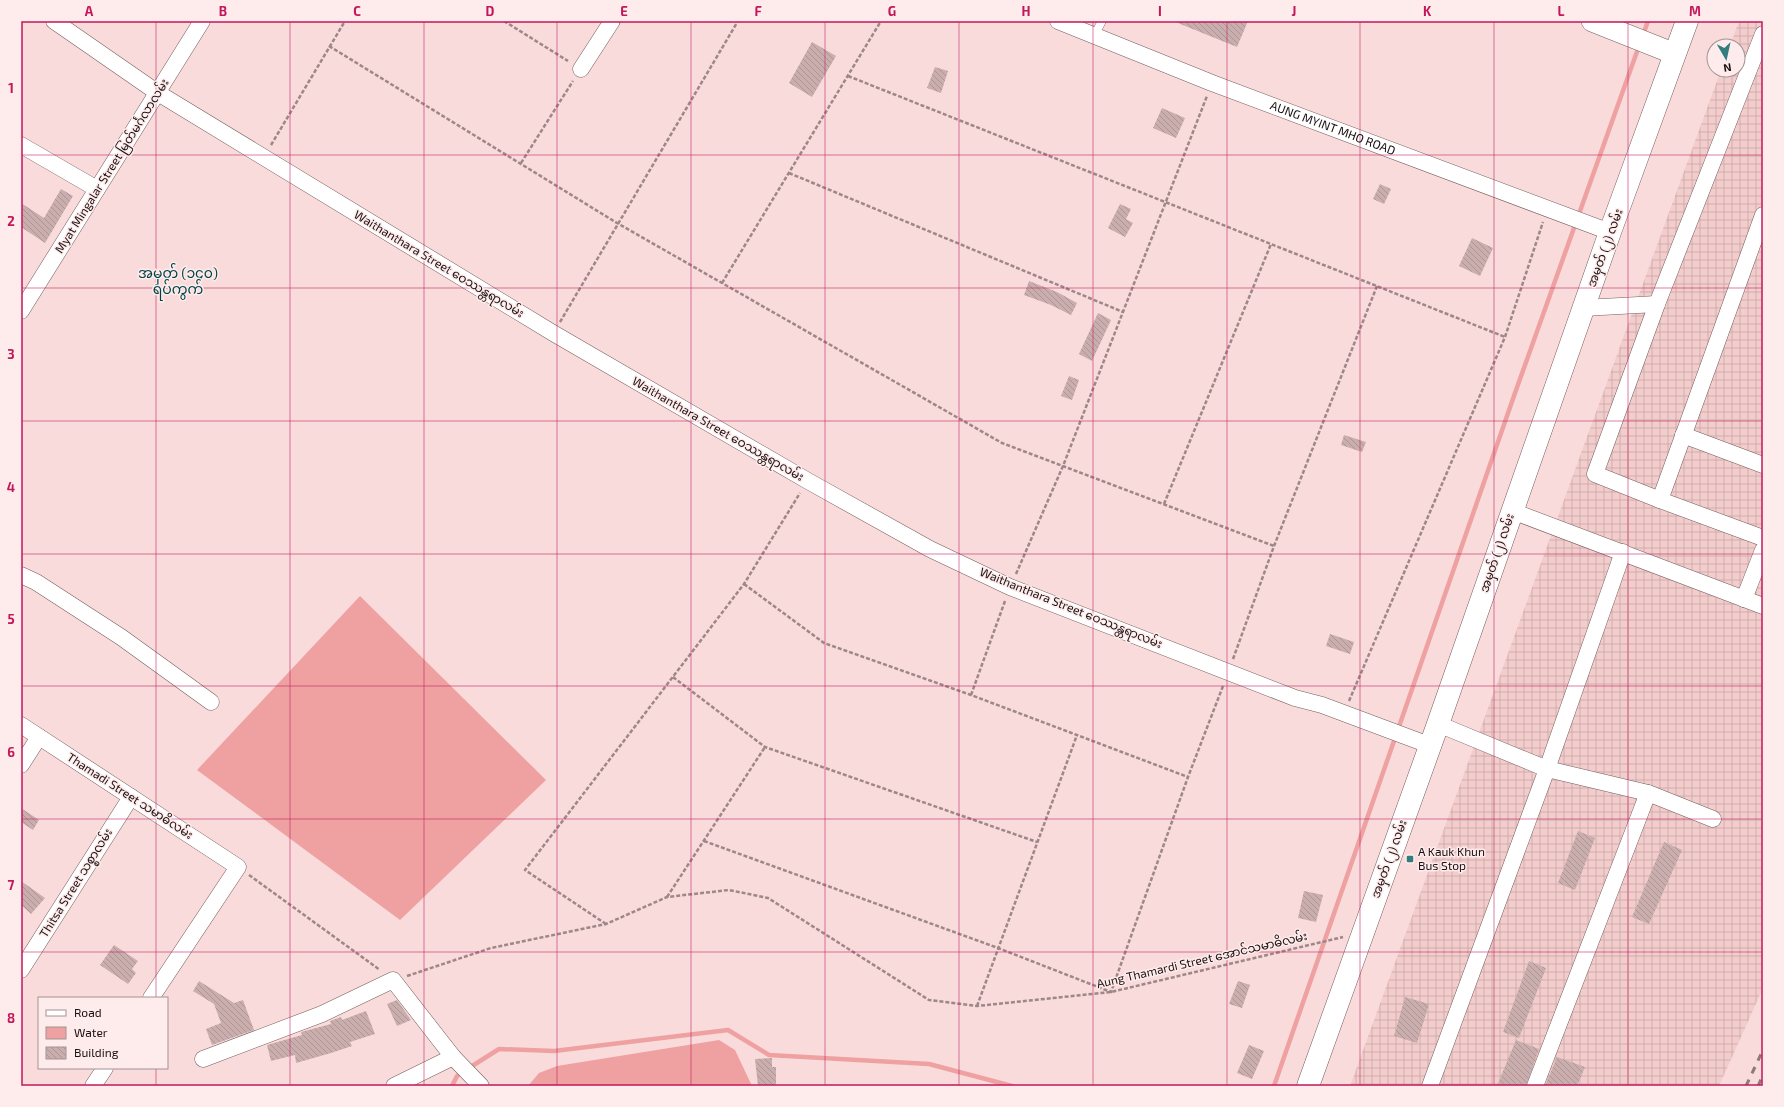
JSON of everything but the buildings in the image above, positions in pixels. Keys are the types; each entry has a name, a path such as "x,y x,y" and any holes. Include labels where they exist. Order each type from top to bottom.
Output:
{"main road":[{"name":"အမှတ် (၂) လမ်း","path":"1308,1086 1429,745 1438,724 1610,232 1687,21"}],"street":[{"name":"Myat Mingalar Street မြတ်မင်္ဂလာလမ်း","path":"21,311 202,21"},
{"path":"581,69 612,21"},
{"name":"AUNG MYINT MHO ROAD","path":"1058,21 1212,83 1610,232"},
{"path":"1592,21 1675,54"},
{"name":"Waithanthara Street ဝေဿန္တရာလမ်း","path":"58,22 158,93 553,333 808,481 930,549 1010,587 1229,671 1295,698 1322,705 1429,745"},
{"path":"1763,34 1759,58 1657,304 1595,474 1763,538"},
{"path":"21,145 97,189"},
{"path":"1660,500 1683,435 1756,255 1763,215"},
{"path":"1584,308 1657,304"},
{"path":"1683,435 1763,465"},
{"path":"1512,511 1763,606"},
{"path":"1744,599 1763,550"},
{"path":"1430,1086 1547,769 1623,552"},
{"path":"21,575 50,590 121,637 211,702"},
{"path":"1438,724 1547,769 1648,793 1713,819"},
{"name":"Thamadi Street သမာဓိလမ်း","path":"21,725 238,867"},
{"path":"21,765 39,737"},
{"path":"1535,1086 1648,793"},
{"name":"Thitsa Street သစ္စာလမ်း","path":"21,970 131,797"},
{"path":"152,997 238,867"},
{"path":"203,1059 322,1014 394,980 453,1057 481,1086"},
{"path":"394,1086 453,1057"},
{"path":"93,1086 104,1069"}],"lane":[{"path":"1094,36 1102,21"}],"path":[{"path":"264,157 345,21"},
{"path":"504,21 581,69 521,164"},
{"path":"553,333 738,21"},
{"path":"722,283 880,21"},
{"path":"329,46 617,223 1002,443 1274,546"},
{"path":"848,76 1505,337"},
{"path":"971,695 1010,587 1063,466 1212,83"},
{"path":"789,173 1123,312"},
{"path":"1344,713 1505,337 1548,208"},
{"path":"1164,504 1271,244"},
{"path":"704,841 998,948 1111,992 1188,777 1229,671 1274,546 1377,286"},
{"path":"606,924 525,870 744,584 808,481"},
{"path":"744,584 824,644 971,695 1188,777"},
{"path":"673,677 765,747 1037,842"},
{"path":"977,1006 1077,735"},
{"path":"667,897 765,747"},
{"path":"238,867 394,980"},
{"name":"Aung Thamardi Street အောင်သမာဓိလမ်း","path":"394,980 491,948 606,924 667,897 729,890 768,898 929,1000 977,1006 1111,992 1362,932"}],"shaded area":[{"path":"1739,21 1763,21 1763,988 1719,1086 1350,1086 1718,78 1746,78 1746,38 1733,38"}],"water":[{"path":"360,596 546,780 400,920 197,770"},
{"path":"719,1040 735,1050 752,1086 528,1086 539,1073 557,1066"}],"waterway":[{"path":"1643,35 1648,21"},
{"path":"1274,1086 1515,393 1639,46"},
{"path":"469,1068 499,1049 554,1051 728,1030 769,1055 929,1064 1012,1086"},
{"path":"452,1086 457,1076 463,1072"}],"railway":[{"path":"1746,1086 1763,1050"},
{"path":"1758,1086 1763,1075"}],"place":[{"name":"A Kauk Khun Bus Stop","path":"1410,859"}],"district":[{"name":"အမှတ် (၁၄၀) ရပ်ကွက်","path":"178,282"}]}
